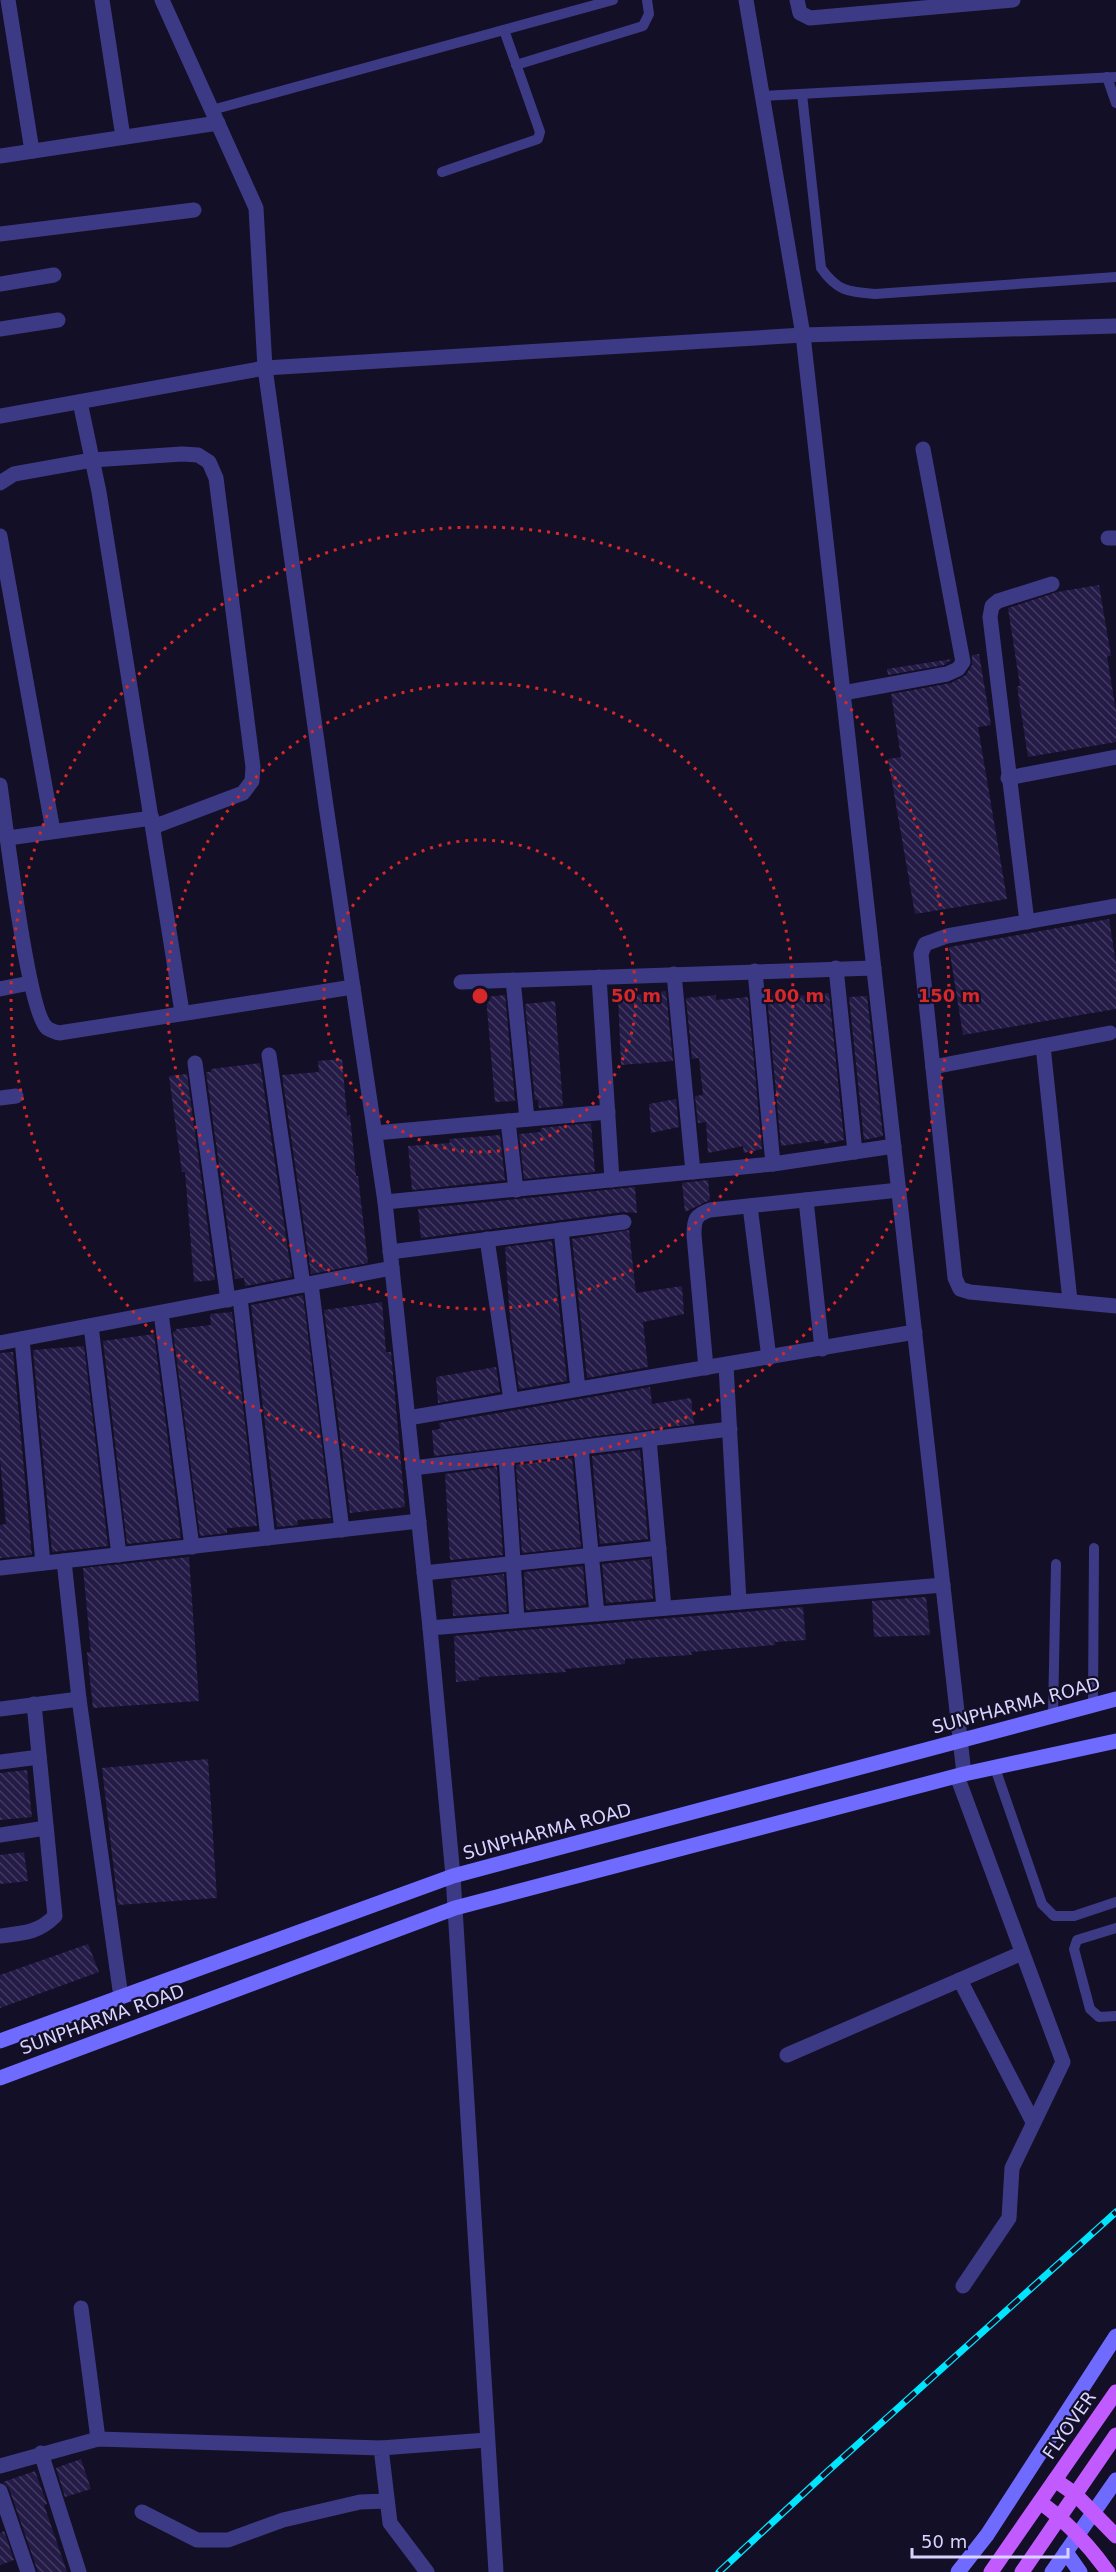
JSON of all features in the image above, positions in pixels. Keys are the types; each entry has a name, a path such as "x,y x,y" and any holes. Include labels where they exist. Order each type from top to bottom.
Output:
{"main road":[{"name":"FLYOVER","path":"991,2572 1116,2392"},
{"path":"1022,2572 1116,2435"},
{"name":"FLYOVER","path":"1054,2480 1075,2494 1116,2536"},
{"path":"1040,2502 1059,2516 1093,2551 1108,2572"}],"street":[{"path":"8,0 32,151"},
{"path":"102,0 123,137"},
{"path":"162,0 256,208 265,368 385,1202 430,1628 453,1876 496,2572"},
{"path":"746,0 803,335 961,1739 961,1775 1022,1953 1063,2062 1012,2168 1009,2218 963,2286"},
{"path":"797,0 800,13 810,18 899,5 1013,0"},
{"path":"0,156 123,137 215,117"},
{"path":"0,234 194,210"},
{"path":"0,284 54,275"},
{"path":"0,329 58,320"},
{"path":"0,416 265,368 803,335 1116,326"},
{"path":"80,402 92,460 182,1012"},
{"path":"843,693 946,674 958,669 963,662 923,449"},
{"path":"0,483 14,474 92,460 182,454 198,455 209,462 216,478 253,767 252,781 243,793 152,823 53,831 8,838"},
{"path":"0,536 53,831"},
{"path":"1027,922 990,617 992,606 998,600 1052,584"},
{"path":"1008,778 1116,758"},
{"path":"0,785 30,983 46,1028 59,1033 353,987"},
{"path":"1116,906 947,936 925,944 921,954 955,1278 960,1289 970,1292 1116,1306"},
{"path":"836,968 855,1152"},
{"path":"461,982 874,968"},
{"path":"755,971 773,1164"},
{"path":"674,974 693,1172"},
{"path":"599,977 612,1180"},
{"path":"513,980 527,1119"},
{"path":"0,989 30,983"},
{"path":"933,1067 1110,1033"},
{"path":"1043,1046 1070,1301"},
{"path":"269,1055 307,1285 342,1530"},
{"path":"195,1063 234,1299 268,1538"},
{"path":"0,1098 16,1096"},
{"path":"375,1133 608,1112"},
{"path":"508,1121 516,1190"},
{"path":"385,1202 773,1164 894,1146"},
{"path":"705,1368 694,1219 699,1213 899,1190"},
{"path":"806,1200 822,1349"},
{"path":"750,1206 769,1358"},
{"path":"390,1252 624,1222"},
{"path":"561,1230 578,1389"},
{"path":"487,1239 512,1401"},
{"path":"0,1343 392,1268"},
{"path":"160,1313 192,1547"},
{"path":"90,1326 119,1555"},
{"path":"408,1418 915,1332"},
{"path":"22,1340 43,1563"},
{"path":"726,1365 739,1602"},
{"path":"413,1468 730,1430"},
{"path":"649,1439 664,1608"},
{"path":"581,1448 597,1614"},
{"path":"506,1457 517,1620"},
{"path":"0,1568 418,1521"},
{"path":"424,1573 659,1548"},
{"path":"64,1561 79,1699 121,1997"},
{"path":"430,1628 943,1585"},
{"path":"0,1709 79,1699"},
{"name":"SUNPHARMA ROAD","path":"0,2041 453,1876 1116,1699"},
{"path":"0,1936 28,1933 44,1927 55,1916 34,1704"},
{"name":"SUNPHARMA ROAD","path":"0,2078 455,1908 961,1775 1116,1741"},
{"path":"0,1762 39,1757"},
{"path":"0,1835 46,1828"},
{"path":"787,2055 1022,1953"},
{"path":"960,1980 1034,2122"},
{"path":"81,2308 98,2439"},
{"path":"958,2572 987,2535 1116,2336"},
{"path":"0,2466 98,2439 381,2448 488,2440"},
{"path":"381,2448 390,2523 427,2572"},
{"path":"41,2454 79,2572"},
{"path":"1052,2572 1114,2488"},
{"path":"0,2491 28,2572"},
{"path":"142,2512 197,2540 228,2540 283,2520 360,2502 387,2501"},
{"path":"1066,2552 1080,2572"}],"lane":[{"path":"215,117 504,30 613,0"},
{"path":"516,65 643,26 649,14 647,0"},
{"path":"442,172 538,139 540,132 504,30"},
{"path":"762,96 1112,77 1116,103"},
{"path":"802,94 821,268 831,283 849,292 875,294 1116,277"},
{"path":"1093,1705 1094,1548"},
{"path":"1053,1715 1056,1564"},
{"path":"994,1768 1042,1904 1054,1916 1074,1916 1116,1902"},
{"path":"1116,1928 1077,1940 1074,1949 1090,2009 1099,2017 1116,2016"}],"building":[{"path":"1099,585 1111,656 1107,656 1116,711 1116,742 1028,757 1008,608 1057,592"},
{"path":"979,654 991,725 978,727 1007,899 915,914 888,759 901,757 891,694 951,683 966,675 972,665 972,655"},
{"path":"952,659 944,665 888,675 887,669"},
{"path":"1109,919 1116,963 1116,1009 963,1035 949,947"},
{"path":"666,991 673,1061 621,1065 618,997"},
{"path":"796,993 796,996 829,993 844,1140 824,1144 824,1140 781,1146 767,996"},
{"path":"505,995 515,1101 495,1102 486,997"},
{"path":"716,995 716,1000 748,997 762,1149 744,1153 743,1146 708,1153 706,1122 698,1123 695,1096 703,1095 699,1058 692,1059 686,998"},
{"path":"867,996 883,1136 864,1140 849,997"},
{"path":"555,1001 563,1106 539,1108 538,1100 535,1100 525,1004"},
{"path":"342,1059 347,1116 350,1115 368,1263 311,1274 282,1075 319,1072 318,1061"},
{"path":"260,1063 292,1277 245,1286 244,1278 235,1279 206,1072 211,1072 211,1069"},
{"path":"187,1074 215,1280 194,1282 185,1172 182,1172 169,1076"},
{"path":"676,1099 679,1127 651,1133 649,1104"},
{"path":"591,1123 595,1172 524,1179 519,1134 541,1132 541,1128"},
{"path":"500,1135 505,1180 412,1190 408,1146 450,1143 449,1139"},
{"path":"708,1180 710,1200 685,1212 682,1183"},
{"path":"635,1187 637,1213 623,1212 421,1238 418,1209"},
{"path":"629,1230 636,1293 682,1286 684,1314 643,1322 648,1367 587,1378 572,1239"},
{"path":"552,1241 567,1381 519,1389 511,1333 505,1247"},
{"path":"303,1295 331,1518 297,1520 298,1525 277,1527 251,1305"},
{"path":"382,1302 386,1352 391,1352 405,1507 350,1513 324,1310"},
{"path":"232,1312 257,1526 227,1528 227,1533 200,1536 173,1332 176,1329 211,1325 210,1314"},
{"path":"154,1334 181,1538 127,1544 103,1341"},
{"path":"84,1346 108,1546 52,1552 33,1350"},
{"path":"13,1352 32,1555 0,1558 0,1525 6,1524 0,1460 0,1353"},
{"path":"496,1367 500,1392 438,1403 436,1377"},
{"path":"650,1387 652,1404 691,1398 694,1424 434,1456 432,1430 440,1429 439,1423"},
{"path":"640,1450 648,1539 600,1544 592,1456"},
{"path":"572,1458 581,1547 522,1553 516,1465"},
{"path":"497,1467 503,1555 450,1560 445,1474"},
{"path":"189,1557 199,1701 93,1708 87,1652 91,1652 83,1568"},
{"path":"650,1559 653,1599 606,1603 602,1564"},
{"path":"583,1566 586,1605 526,1610 524,1572"},
{"path":"504,1574 507,1612 453,1616 451,1580"},
{"path":"926,1597 930,1635 874,1637 872,1601"},
{"path":"803,1607 806,1640 691,1652 692,1655 625,1659 625,1664 565,1669 566,1672 479,1677 479,1680 456,1682 454,1636"},
{"path":"208,1759 217,1898 118,1905 102,1768"},
{"path":"27,1770 32,1817 0,1820 0,1773"},
{"path":"24,1852 28,1881 0,1884 0,1855"},
{"path":"88,1944 99,1972 0,2008 0,1975"},
{"path":"81,2459 91,2489 65,2497 56,2468"},
{"path":"35,2471 67,2572 38,2572 9,2488 3,2482"},
{"path":"4,2531 14,2560 0,2565 0,2533"}],"railway":[{"path":"719,2572 1116,2212"}]}
